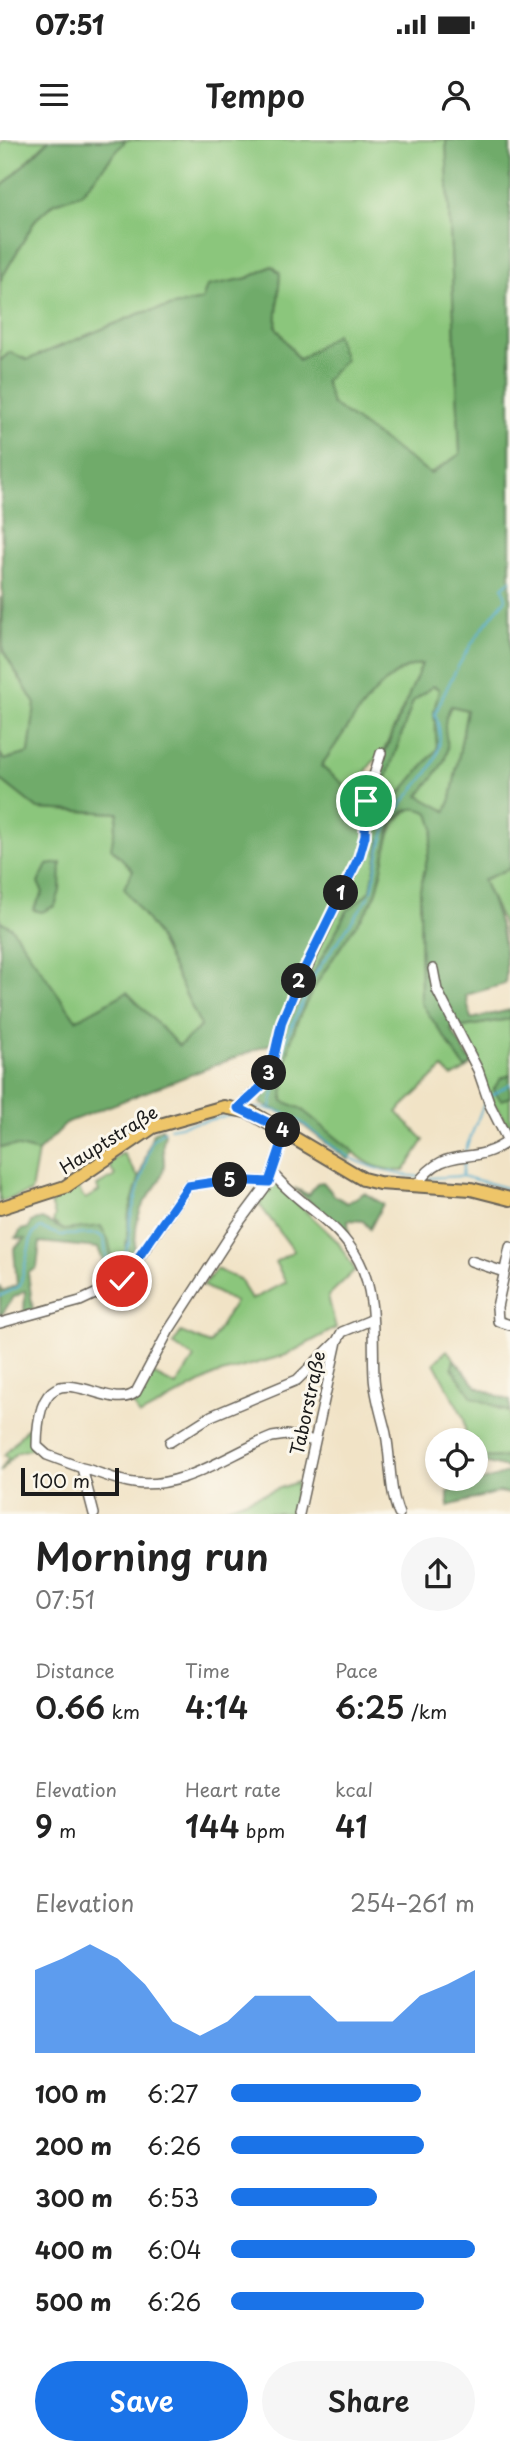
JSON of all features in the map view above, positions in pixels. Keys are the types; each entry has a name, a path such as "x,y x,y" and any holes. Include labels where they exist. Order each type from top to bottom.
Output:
{"main road":[{"path":"238,1108 286,1131 363,1179 471,1189 510,1199"},
{"name":"Hauptstraße","path":"0,1208 65,1187 153,1128 171,1120 213,1109 238,1108"}],"street":[{"path":"238,1108 262,1086 271,1070 282,1021 291,999 359,857 365,836 366,801 381,753"},
{"path":"418,1183 426,1171 452,1156 494,1152 508,1140 490,1105 478,1070 437,990 433,969"},
{"path":"286,1131 271,1178 169,1330 136,1392 124,1399 72,1385 62,1387 45,1400 37,1424 37,1446 47,1455 134,1483 160,1482 189,1476 272,1437 286,1435 314,1441"},
{"path":"0,1323 80,1301 122,1281 188,1186 228,1180 271,1178 345,1239 360,1263 370,1298 374,1381 387,1436 398,1514"},
{"path":"510,1247 497,1307 498,1321 510,1325"},
{"path":"471,1261 507,1268"},
{"name":"Taborstraße","path":"299,1514 337,1340 342,1332 371,1320"},
{"path":"170,1442 211,1416 297,1380 337,1340"},
{"path":"82,1468 94,1514"}],"green space":[{"path":"5,140 49,140 0,188 0,144"},
{"path":"49,140 126,140 81,194 54,203 36,219 0,281 0,188"},
{"path":"126,140 446,140 460,454 430,474 332,404 325,381 335,335 300,361 276,327 280,273 272,266 248,278 207,286 202,300 141,313 27,360 10,352 0,361 0,281 36,219 54,203 81,194"},
{"path":"446,140 510,140 510,868 483,880 501,931 506,972 505,984 466,995 471,1019 510,1010 510,1019 451,1029 472,1064 466,1069 421,1003 420,890 434,829 429,813 411,809 400,815 392,826 375,896 310,995 293,1032 288,1053 283,1101 300,1108 354,1152 348,1160 294,1118 260,1103 273,1074 283,1039 68,1122 38,1152 15,1146 0,1147 0,921 11,927 76,1020 127,992 179,1046 201,1026 155,931 124,888 133,870 111,848 118,813 38,809 0,779 0,753 4,760 29,753 35,704 3,651 0,361 10,352 27,360 141,313 202,300 207,286 248,278 272,266 280,273 276,327 299,360 336,334 345,360 325,381 332,404 431,474 460,454","holes":["422,664 362,806 352,797 352,791 321,766 378,689 392,676","433,686 439,689 434,711 437,749 393,802 379,800 413,701","451,706 467,710 451,799 446,811 419,796 445,759 447,715","373,834 380,840 371,890 347,911 304,990 298,989"]},
{"path":"0,597 3,651 35,704 29,753 4,761 0,753"},
{"path":"423,664 381,757 371,764 353,798 320,766 378,689 393,676"},
{"path":"433,686 440,689 434,711 438,749 393,802 379,799 413,701"},
{"path":"451,706 467,710 451,799 446,811 419,796 444,759 447,744 443,722"},
{"path":"0,779 38,809 118,813 133,870 125,889 155,931 201,1026 179,1047 76,1020 11,928 0,921"},
{"path":"419,807 429,813 434,829 420,890 421,1002 466,1069 452,1077 443,1068 397,1112 424,1140 404,1171 397,1171 383,1169 365,1161 283,1101 284,1076 293,1032 310,995 375,896 391,831 406,812"},
{"path":"372,834 380,840 371,891 347,911 304,991 298,989"},
{"path":"61,863 60,891 55,906 42,912 33,910 43,892 38,883 47,865"},
{"path":"510,868 510,953 502,922 483,880"},
{"path":"510,1019 510,1075 500,1079 501,1100 510,1097 510,1128 488,1095 458,1028"},
{"path":"510,1075 510,1097 501,1100 493,1090 500,1079"},
{"path":"162,1128 165,1134 163,1172 141,1209 133,1254 122,1271 111,1281 98,1248 40,1242 37,1268 28,1273 33,1310 24,1313 25,1291 13,1298 0,1317 0,1287 3,1291 17,1285 14,1249 25,1239 16,1238 21,1230 29,1228 31,1222 42,1219 64,1230 101,1226 108,1239 113,1262 126,1251 129,1212 153,1133"},
{"path":"15,1146 38,1152 31,1192 0,1202 0,1147"},
{"path":"123,1153 140,1180 129,1212 126,1251 113,1262 108,1239 64,1230 53,1222 55,1216 50,1200 76,1185 85,1199 99,1191 97,1186 115,1176 108,1163"},
{"path":"274,1181 337,1241 355,1270 328,1296 336,1328 286,1355 215,1375 139,1416 132,1402 151,1373 176,1386 194,1358 173,1344 181,1332 210,1344 235,1302 203,1286 216,1269 241,1280 251,1300 286,1282 275,1262 294,1251 259,1204"},
{"path":"323,1182 334,1195 347,1203 364,1193 383,1204 370,1229 363,1221 348,1220 349,1236 294,1188 309,1195 317,1183"},
{"path":"447,1350 454,1359 452,1368 499,1409 510,1412 510,1457 488,1458 488,1428 465,1428 464,1418 434,1363"},
{"path":"454,1359 477,1387 510,1401 510,1412 472,1397 452,1368"},
{"path":"33,1417 33,1448 16,1453 0,1472 8,1458 4,1455"},
{"path":"510,1457 510,1469 488,1463 488,1458"},
{"path":"510,1472 510,1494 499,1492 448,1506 448,1492 488,1491 488,1479"},
{"path":"297,1482 293,1513 210,1513"}],"waterway":[{"path":"372,891 385,832 393,816 425,776 439,749 440,733 435,714 466,653 506,599 503,587 510,580"},
{"path":"271,1107 285,1041 315,974 370,895"},
{"path":"491,1096 510,1084"},
{"path":"465,1151 485,1101"},
{"path":"255,1108 270,1109 293,1117 341,1152 360,1162 389,1172 420,1177"},
{"path":"170,1128 233,1115"},
{"path":"0,1296 20,1286 32,1235 40,1228 60,1235 98,1234 104,1239 107,1262 113,1267 120,1265 129,1243 130,1219 152,1140 165,1130"},
{"path":"462,1176 464,1160"},
{"path":"429,1178 462,1176 510,1189"}],"route":[{"path":"122,1281 188,1186 198,1182 228,1180 269,1182 286,1131 238,1108 262,1086 271,1070 282,1021 359,857 365,836 366,801"}]}
